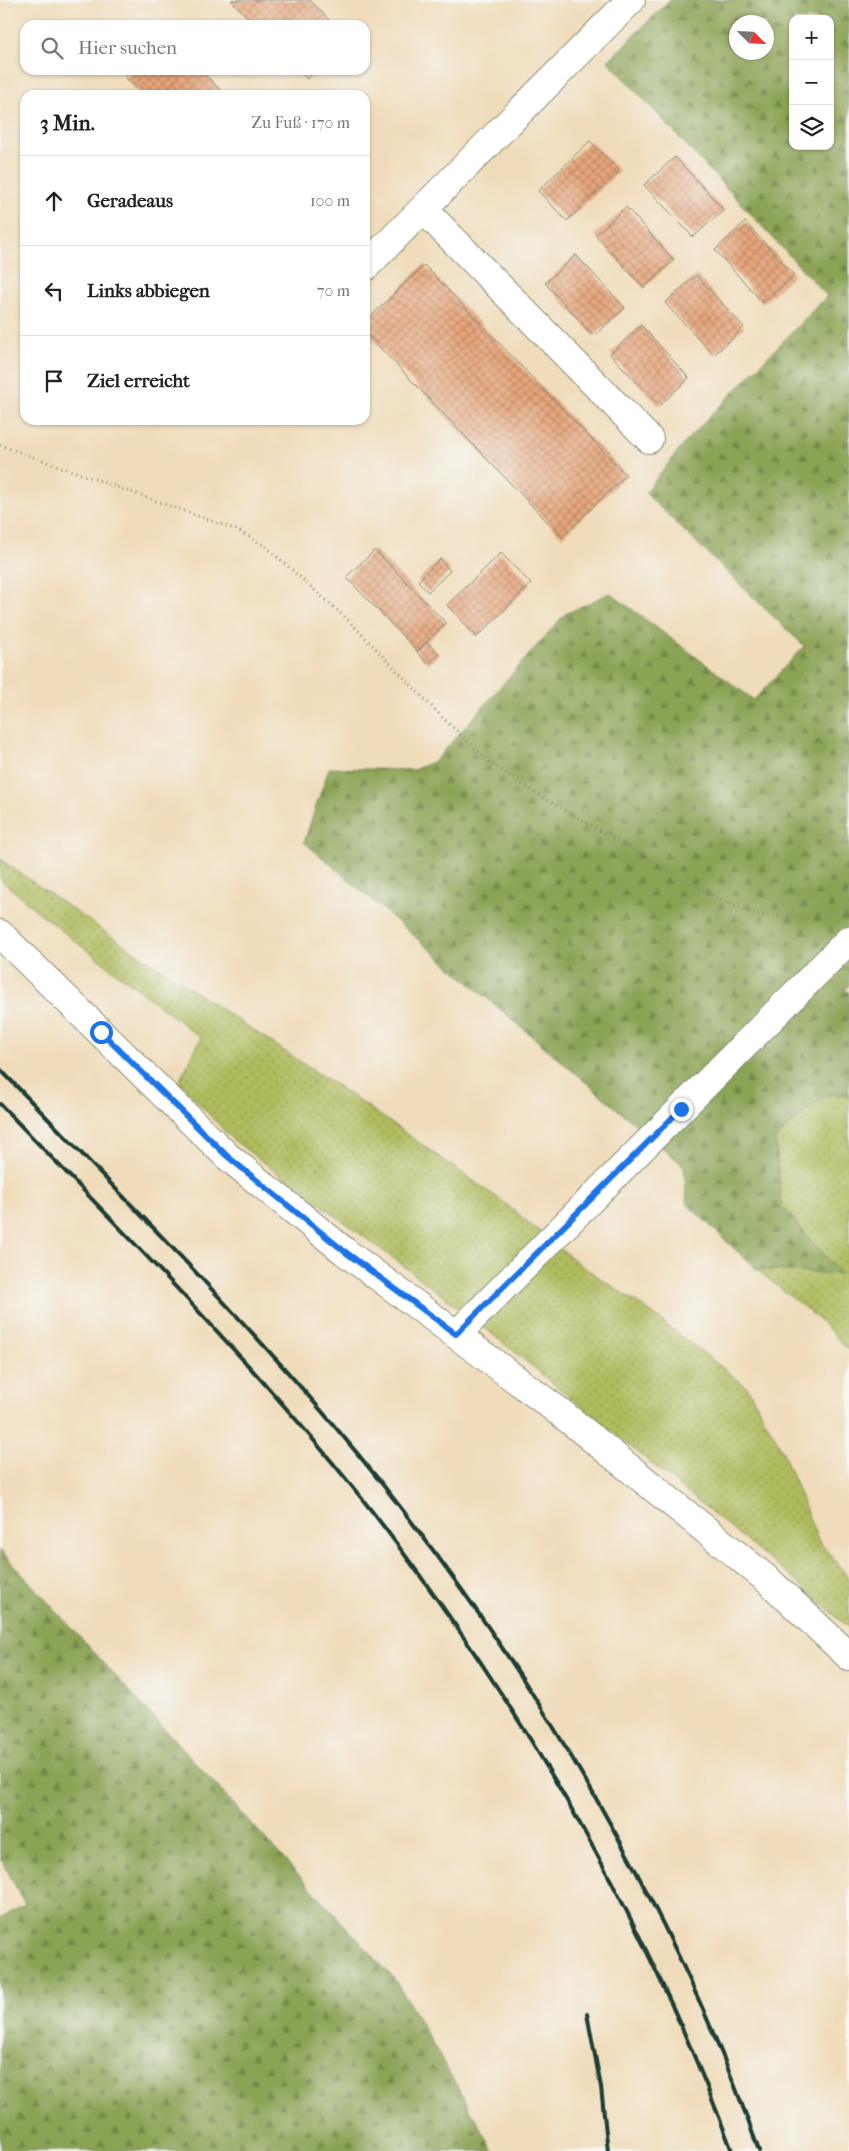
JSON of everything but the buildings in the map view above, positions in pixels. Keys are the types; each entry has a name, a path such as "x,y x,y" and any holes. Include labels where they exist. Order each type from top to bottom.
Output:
{"lane":[{"path":"370,262 631,0"},
{"path":"423,209 649,439"},
{"path":"0,934 227,1156 344,1251 561,1413 769,1581 849,1656"},
{"path":"456,1334 849,940"}],"path":[{"path":"0,444 237,530 265,546 349,620 439,714 489,762 532,791 716,898 761,916 808,917 849,906"}],"green space":[{"path":"670,0 849,0 849,985 845,990 849,992 849,1095 827,1094 775,1138 781,1205 840,1274 756,1269 687,1204 684,1166 304,842 329,768 413,770 435,761 565,614 610,593 754,700 804,646 645,493 687,440 827,296 608,61"},
{"path":"0,859 111,936 357,1099 502,1201 582,1266 645,1308 747,1387 782,1450 818,1540 849,1578 849,1628 797,1582 496,1337 232,1139 179,1082 201,1038 39,913 0,879"},
{"path":"827,1094 849,1095 849,1351 821,1321 756,1269 839,1274 781,1205 775,1138"},
{"path":"0,1550 397,1982 494,2151 0,2151 0,1919 25,1904 0,1857"}],"railway":[{"path":"0,1069 200,1277 298,1383 390,1494 446,1568 501,1646 552,1725 647,1891 688,1977 726,2064 759,2151"},
{"path":"0,1104 142,1251 280,1401 367,1505 444,1609 529,1737 606,1871 641,1939 673,2009 704,2079 732,2151"},
{"path":"587,2014 601,2087 608,2151"}],"route":[{"path":"101,1032 227,1156 344,1251 456,1334 681,1109"}]}
